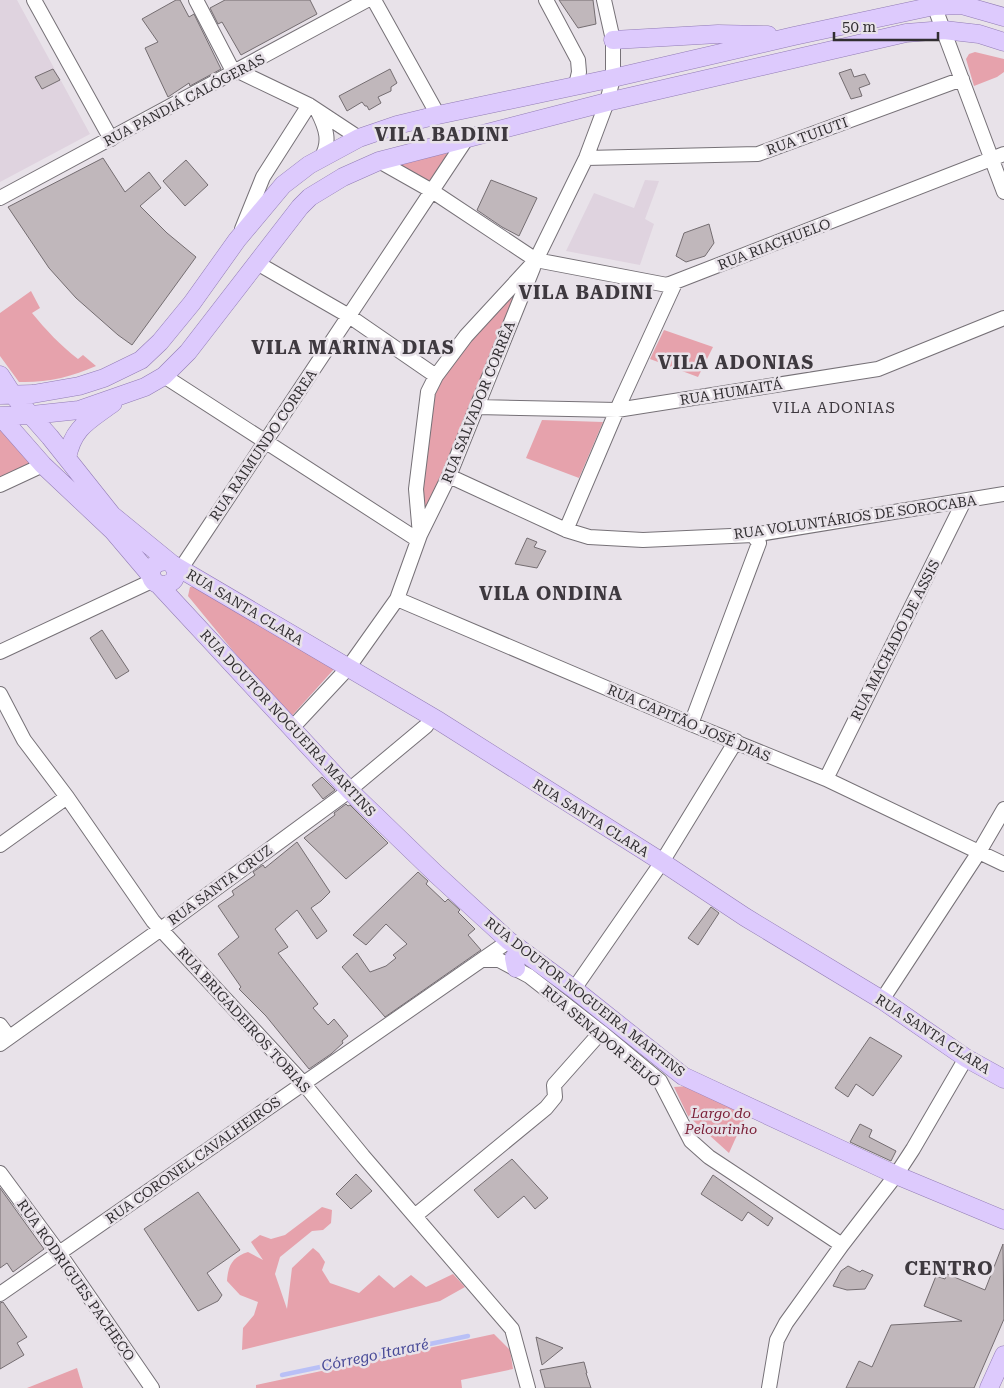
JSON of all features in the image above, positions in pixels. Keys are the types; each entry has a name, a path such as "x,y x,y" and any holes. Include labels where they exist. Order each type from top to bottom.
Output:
{"main road":[{"path":"7,395 33,394 79,386 104,378 141,360 160,342 192,303 237,240 284,185 309,165 359,138 397,125 438,115 613,78 933,3 962,5 1004,17"},
{"path":"0,416 79,410 123,396 145,387 164,376 188,352 310,197 343,177 379,161 607,102 906,33 944,30 976,33 1004,42"},
{"path":"612,40 718,34 794,36"},
{"name":"RUA SANTA CLARA","path":"0,375 7,395 32,415 112,515 174,568 430,717 662,862 745,917 882,1000 966,1058 1004,1079"},
{"path":"67,458 79,429 123,396"},
{"name":"RUA DOUTOR NOGUEIRA MARTINS","path":"0,416 43,465 113,531 154,580 349,790 436,874 515,946 574,989 683,1076 896,1175 1004,1220"},
{"path":"154,580 160,585 172,582 174,568"},
{"path":"515,946 514,958 516,968"},
{"path":"989,1388 1004,1355"}],"street":[{"path":"34,0 111,139"},
{"path":"196,0 236,72 314,109 359,138"},
{"name":"RUA PANDIÁ CALÓGERAS","path":"0,198 367,0"},
{"path":"374,0 438,115"},
{"path":"546,0 578,60 579,72 576,85"},
{"name":"RUA SALVADOR CORRÊA","path":"290,726 345,666 397,599 419,538 424,512 449,476 536,260 586,158 607,102 613,78 612,40 604,0"},
{"path":"933,3 962,79 998,156 1004,192"},
{"path":"954,57 955,47 961,40 976,33"},
{"name":"RUA TUIUTI","path":"586,158 758,154 962,79"},
{"path":"314,109 326,130 328,140 321,158"},
{"path":"237,240 263,177 314,109"},
{"name":"RUA RAIMUNDO CORREA","path":"174,568 265,441 467,138"},
{"name":"RUA RIACHUELO","path":"536,260 666,285 675,283 998,156"},
{"path":"379,161 432,192 536,260"},
{"name":"RUA SALVADOR CORRÊA","path":"424,512 416,489 428,392 436,376 466,336 536,260"},
{"path":"258,263 349,316 436,376"},
{"path":"566,530 617,410 675,283"},
{"name":"RUA HUMAITÁ","path":"477,407 617,410 878,369 1004,318"},
{"path":"164,376 419,538"},
{"path":"0,485 43,465"},
{"name":"RUA VOLUNTÁRIOS DE SOROCABA","path":"449,476 566,530 589,538 643,540 753,534 1004,494"},
{"name":"RUA MACHADO DE ASSIS","path":"826,779 964,501"},
{"path":"691,724 759,543 753,534"},
{"path":"0,652 154,580"},
{"name":"RUA CAPITÃO JOSÉ DIAS","path":"397,599 691,724 826,779 1004,864"},
{"name":"RUA BRIGADEIROS TOBIAS","path":"0,694 24,740 153,921 304,1084 363,1156 416,1215 478,1291 512,1329 528,1388"},
{"name":"RUA SANTA CRUZ","path":"4,1041 161,929 349,790 426,726 430,717"},
{"path":"574,989 662,862 736,741"},
{"path":"0,845 66,797"},
{"path":"882,1000 979,852 1004,809"},
{"name":"RUA CORONEL CAVALHEIROS","path":"0,1294 482,960 515,946"},
{"name":"RUA SENADOR FEIJÓ","path":"482,960 498,960 516,968 601,1032 660,1081 691,1141 709,1157 842,1245"},
{"path":"0,1025 4,1041"},
{"path":"416,1215 546,1108 555,1097 554,1085 601,1032"},
{"path":"769,1388 777,1340 786,1323 913,1150 966,1058"},
{"name":"RUA RODRIGUES PACHECO","path":"0,1173 59,1253 152,1388"}],"shaded area":[{"path":"0,0 17,0 90,134 0,182"},
{"path":"645,180 659,181 645,219 654,224 640,265 566,251 594,193 634,208"}],"green space":[{"path":"975,52 1004,59 1004,72 997,77 974,86 966,59 969,54"},
{"path":"447,151 446,160 429,185 391,162"},
{"path":"517,290 428,510 421,506 431,393 471,335"},
{"path":"31,291 40,308 32,313 37,319 59,343 78,359 83,355 96,366 58,378 19,382 0,356 0,313"},
{"path":"664,330 713,347 698,377 650,359"},
{"path":"542,420 603,422 579,478 526,458"},
{"path":"0,425 30,463 27,467 0,480"},
{"path":"190,587 200,587 335,668 289,719 188,596"},
{"name":"Largo do Pelourinho","path":"689,1086 747,1113 729,1153 688,1116 674,1087"},
{"path":"322,1207 332,1210 331,1223 323,1230 312,1231 280,1257 275,1274 287,1309 292,1268 313,1248 325,1262 322,1270 330,1283 359,1293 379,1275 394,1288 411,1275 426,1287 453,1274 465,1287 440,1301 242,1350 243,1328 254,1315 258,1302 240,1295 227,1281 228,1271 232,1263 235,1259 248,1252 263,1260 251,1242 260,1235 271,1239 285,1235"},
{"path":"494,1334 510,1350 513,1369 461,1380 462,1388 256,1388 256,1385"},
{"path":"77,1368 83,1388 27,1388"}],"building":[{"path":"176,0 180,0 189,17 194,14 221,69 190,86 189,83 168,97 145,48 158,42 142,19"},
{"path":"225,0 310,0 317,14 241,55 222,22 218,24 210,8"},
{"path":"559,0 593,0 596,24 578,28"},
{"path":"53,69 60,80 42,89 35,77"},
{"path":"390,69 397,83 391,87 391,91 378,97 381,103 369,110 362,102 347,111 339,96"},
{"path":"851,69 854,77 865,74 870,84 859,88 862,96 851,99 839,73"},
{"path":"103,158 125,192 149,172 161,188 140,206 167,233 196,257 132,345 76,298 49,268 8,207"},
{"path":"186,160 208,185 185,206 163,181"},
{"path":"491,180 537,198 519,236 477,210"},
{"path":"709,224 714,243 705,256 686,262 676,256 684,233"},
{"path":"527,538 537,542 534,547 546,551 537,568 515,564"},
{"path":"102,630 129,671 116,679 90,638"},
{"path":"322,777 335,790 323,799 312,785"},
{"path":"346,804 350,805 388,843 346,879 304,838 335,815 334,813"},
{"path":"297,842 330,892 311,908 327,931 317,939 297,910 275,929 288,947 278,953 318,1004 313,1008 328,1025 334,1019 348,1036 331,1054 309,1069 266,1016 239,989 241,987 218,954 239,937 218,906 234,895 232,891 255,875 253,872 263,865 265,868"},
{"path":"418,872 428,881 426,884 445,902 448,899 460,910 458,912 475,929 468,935 481,950 385,1017 342,967 357,953 370,972 386,966 396,958 393,955 407,944 386,924 366,945 353,935"},
{"path":"711,907 719,913 698,945 688,938"},
{"path":"870,1037 902,1056 873,1096 856,1084 848,1097 835,1088"},
{"path":"860,1124 872,1130 869,1137 896,1151 891,1161 850,1142"},
{"path":"512,1159 548,1198 535,1209 524,1196 498,1218 474,1190"},
{"path":"356,1174 372,1191 351,1209 336,1194"},
{"path":"713,1175 773,1218 768,1226 748,1212 742,1221 701,1194"},
{"path":"0,1188 44,1249 13,1272 7,1263 0,1268"},
{"path":"198,1192 240,1250 207,1273 222,1295 218,1301 198,1311 144,1229"},
{"path":"1003,1244 1004,1319 974,1388 846,1388 859,1361 872,1367 891,1325 962,1321 924,1306 936,1276 945,1279 947,1274 985,1290"},
{"path":"848,1266 860,1272 862,1270 873,1275 865,1289 847,1290 833,1286 841,1271"},
{"path":"3,1302 27,1337 17,1343 24,1355 0,1369 0,1303"},
{"path":"536,1337 563,1348 542,1365"},
{"path":"584,1362 591,1388 545,1388 540,1370"}],"waterway":[{"name":"Córrego Itararé","path":"282,1375 468,1336"}],"district":[{"name":"VILA BADINI","path":"442,134"},
{"name":"VILA BADINI","path":"586,292"},
{"name":"VILA MARINA DIAS","path":"353,347"},
{"name":"VILA ADONIAS","path":"736,362"},
{"name":"VILA ADONIAS","path":"834,408"},
{"name":"VILA ONDINA","path":"551,593"},
{"name":"CENTRO","path":"949,1268"}]}
